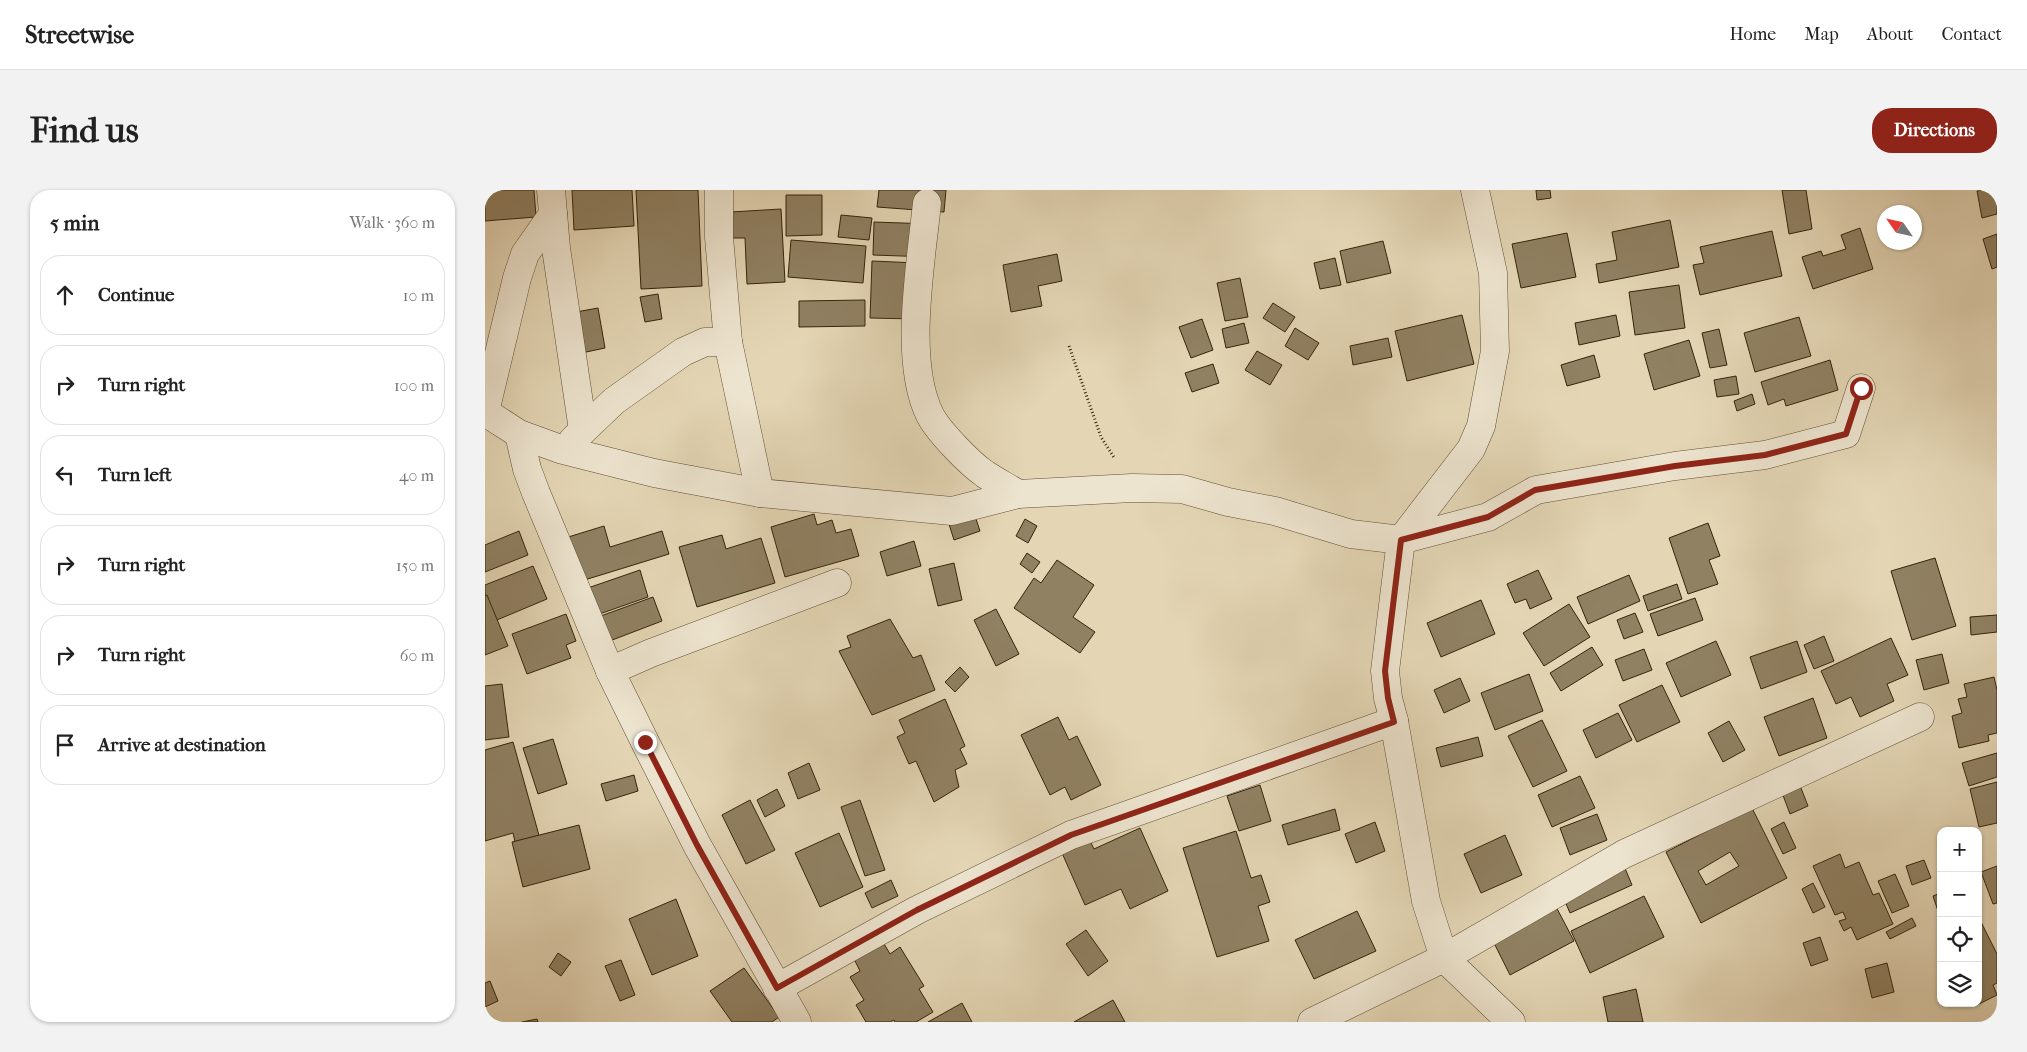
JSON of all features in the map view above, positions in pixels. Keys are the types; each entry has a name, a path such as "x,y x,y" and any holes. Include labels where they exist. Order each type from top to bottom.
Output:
{"street":[{"path":"719,190 719,238 728,342 760,493"},
{"path":"1475,190 1493,273 1495,352 1487,399 1481,426 1471,449 1401,540 1385,671 1388,698 1426,901 1444,958 1511,1022"},
{"path":"552,202 583,430"},
{"path":"552,202 525,254 517,278 485,412 519,434 563,450 654,473 760,493 952,511 1018,494 1132,488 1182,489 1228,502 1275,511 1351,534 1401,540 1488,517 1535,490 1675,466 1765,455 1846,434 1861,388"},
{"path":"927,203 917,302 917,363 922,394 931,417 951,442 983,474 1018,494"},
{"path":"563,450 614,401 683,352 705,342 728,342"},
{"path":"519,434 527,470 536,494 610,671 697,845 797,1022"},
{"path":"610,671 651,653 837,583"},
{"path":"1312,1022 1444,958 1623,854 1920,717"},
{"path":"777,988 917,910 1071,835 1394,722"}],"path":[{"path":"1069,346 1101,437 1132,488"}],"building":[{"path":"485,190 534,190 536,217 485,221"},
{"path":"572,190 632,190 634,226 574,230"},
{"path":"636,190 698,190 702,286 641,289"},
{"path":"879,190 946,190 944,212 877,207"},
{"path":"1536,190 1550,190 1551,198 1537,200"},
{"path":"1782,190 1806,190 1812,229 1789,234"},
{"path":"1997,190 1997,214 1982,218 1977,191"},
{"path":"786,195 822,195 822,235 786,236"},
{"path":"781,209 785,282 747,284 745,238 732,238 731,212"},
{"path":"841,215 872,218 869,240 838,237"},
{"path":"1670,220 1679,267 1599,283 1596,264 1617,260 1612,232"},
{"path":"874,222 931,224 930,257 873,255"},
{"path":"1860,228 1873,269 1813,289 1802,257 1821,251 1823,256 1846,249 1841,235"},
{"path":"1772,231 1782,276 1700,295 1693,265 1704,263 1700,247"},
{"path":"1567,233 1576,277 1521,288 1512,244"},
{"path":"1997,234 1997,267 1992,269 1983,239"},
{"path":"791,240 866,246 863,283 788,277"},
{"path":"1383,241 1391,273 1347,283 1340,251"},
{"path":"1057,254 1062,281 1038,286 1042,306 1011,312 1003,265"},
{"path":"1335,258 1341,285 1320,289 1314,263"},
{"path":"872,261 918,263 915,319 870,318"},
{"path":"1240,278 1248,317 1225,321 1217,283"},
{"path":"1679,285 1685,328 1635,335 1629,292"},
{"path":"658,294 662,319 645,322 640,297"},
{"path":"865,300 865,326 799,327 799,301"},
{"path":"1273,303 1295,317 1285,332 1263,318"},
{"path":"598,308 605,348 572,355 565,314"},
{"path":"1462,315 1474,364 1407,381 1395,331"},
{"path":"1616,315 1620,336 1579,345 1575,323"},
{"path":"1799,317 1811,356 1755,372 1744,333"},
{"path":"1202,319 1213,350 1191,358 1179,327"},
{"path":"1244,323 1249,343 1226,348 1222,329"},
{"path":"1295,328 1319,343 1308,360 1285,346"},
{"path":"1719,329 1727,365 1710,368 1702,333"},
{"path":"1388,338 1392,357 1353,365 1350,346"},
{"path":"1689,340 1700,376 1654,390 1644,354"},
{"path":"1257,351 1282,365 1270,385 1245,370"},
{"path":"1594,355 1600,377 1567,386 1561,365"},
{"path":"1830,360 1838,390 1786,406 1784,399 1768,405 1761,382"},
{"path":"1213,364 1219,383 1192,392 1185,373"},
{"path":"1736,376 1739,394 1717,397 1714,380"},
{"path":"1752,394 1755,404 1737,411 1734,401"},
{"path":"974,513 980,531 954,540 948,521"},
{"path":"814,514 817,525 832,520 836,533 851,529 859,556 785,577 771,527"},
{"path":"1025,519 1037,526 1028,543 1016,536"},
{"path":"1708,523 1720,556 1709,560 1718,584 1688,594 1669,538"},
{"path":"604,526 610,547 662,531 669,554 578,582 565,538"},
{"path":"519,531 528,555 485,572 485,545"},
{"path":"722,535 726,549 761,538 775,583 697,607 679,547"},
{"path":"914,541 921,566 887,576 880,552"},
{"path":"1027,553 1040,562 1032,573 1020,564"},
{"path":"1935,558 1956,626 1912,640 1891,571"},
{"path":"1057,560 1094,585 1073,617 1095,632 1080,653 1014,608 1034,578 1041,583"},
{"path":"954,563 962,600 938,606 929,569"},
{"path":"533,566 547,599 485,625 485,585"},
{"path":"640,570 648,597 591,617 582,590"},
{"path":"1538,570 1552,599 1530,609 1526,599 1515,603 1507,584"},
{"path":"1629,575 1640,601 1588,624 1577,597"},
{"path":"1677,584 1682,599 1648,611 1643,596"},
{"path":"487,595 508,646 485,655 485,596"},
{"path":"653,597 662,621 607,642 598,617"},
{"path":"1695,598 1703,620 1658,636 1650,614"},
{"path":"1481,600 1495,634 1441,657 1427,623"},
{"path":"1569,604 1590,637 1544,666 1523,633"},
{"path":"996,609 1019,654 996,666 974,620"},
{"path":"1635,613 1643,632 1624,639 1617,620"},
{"path":"566,614 576,641 566,645 571,658 527,674 512,634"},
{"path":"1997,615 1997,632 1971,635 1970,617"},
{"path":"890,619 913,658 921,655 935,690 872,715 839,651 851,647 847,636"},
{"path":"1824,636 1834,661 1814,669 1804,645"},
{"path":"1891,638 1908,675 1887,684 1894,701 1860,717 1851,697 1836,704 1821,671"},
{"path":"1716,641 1731,675 1681,697 1666,663"},
{"path":"1797,641 1807,672 1761,689 1750,657"},
{"path":"1592,647 1603,665 1561,691 1550,673"},
{"path":"1644,649 1652,670 1623,681 1615,660"},
{"path":"1942,654 1949,683 1924,690 1916,660"},
{"path":"960,667 969,677 955,692 945,682"},
{"path":"1529,674 1543,711 1495,730 1481,693"},
{"path":"1994,677 1997,690 1997,733 1988,735 1989,741 1959,748 1952,716 1962,713 1958,699 1967,697 1964,684"},
{"path":"1460,678 1470,701 1444,713 1434,690"},
{"path":"502,684 509,737 485,740 485,686"},
{"path":"1662,685 1680,722 1637,742 1619,705"},
{"path":"1813,698 1827,738 1779,756 1764,717"},
{"path":"945,699 965,746 960,749 967,764 955,770 959,787 934,802 916,761 909,764 897,737 905,733 899,720"},
{"path":"1618,713 1632,740 1596,758 1583,730"},
{"path":"1058,717 1069,740 1077,736 1101,785 1071,800 1065,787 1050,795 1021,735"},
{"path":"1542,720 1567,771 1533,787 1508,736"},
{"path":"1729,721 1745,750 1723,762 1708,733"},
{"path":"1478,737 1483,756 1441,767 1436,748"},
{"path":"553,739 567,784 538,794 523,748"},
{"path":"513,742 540,839 516,846 513,833 485,841 485,750"},
{"path":"1997,753 1997,777 1969,786 1962,763"},
{"path":"809,763 820,790 798,799 788,773"},
{"path":"634,775 638,791 606,801 601,784"},
{"path":"1580,776 1595,808 1552,827 1538,795"},
{"path":"1997,782 1997,823 1979,827 1970,789"},
{"path":"1799,783 1808,806 1790,814 1781,790"},
{"path":"1260,785 1271,821 1239,831 1227,796"},
{"path":"777,789 785,806 765,817 757,800"},
{"path":"750,800 775,850 746,864 722,815"},
{"path":"860,800 885,870 865,876 841,807"},
{"path":"1752,808 1787,878 1701,923 1666,852","holes":["1730,852 1739,866 1706,885 1698,871"]},
{"path":"1335,809 1340,830 1288,845 1282,825"},
{"path":"1597,814 1607,840 1570,855 1560,828"},
{"path":"1375,822 1385,851 1356,863 1345,834"},
{"path":"1784,822 1796,848 1783,854 1771,829"},
{"path":"579,825 590,869 523,887 512,842"},
{"path":"1140,828 1168,891 1130,909 1121,889 1085,905 1062,853 1090,841 1094,849"},
{"path":"1236,831 1251,878 1261,875 1270,902 1258,906 1269,941 1217,957 1183,848"},
{"path":"839,833 863,887 820,907 795,853"},
{"path":"1505,835 1522,875 1481,893 1464,854"},
{"path":"1840,854 1845,868 1859,862 1873,895 1879,893 1893,924 1857,940 1851,927 1844,931 1839,921 1846,919 1843,912 1835,915 1813,866"},
{"path":"1924,860 1931,878 1912,885 1906,866"},
{"path":"1624,866 1632,885 1570,913 1562,894"},
{"path":"1997,866 1997,903 1993,904 1982,872"},
{"path":"1895,874 1909,906 1892,913 1878,881"},
{"path":"891,880 898,896 872,908 865,893"},
{"path":"1813,883 1825,907 1813,913 1802,889"},
{"path":"1937,894 1937,908 1933,896"},
{"path":"1644,896 1664,937 1590,973 1571,931"},
{"path":"676,899 698,956 652,975 629,919"},
{"path":"1553,901 1574,941 1510,975 1494,943"},
{"path":"1357,911 1376,951 1314,979 1295,940"},
{"path":"1912,918 1916,926 1890,939 1886,932"},
{"path":"1982,924 1997,954 1997,983 1993,985 1997,995 1982,1002"},
{"path":"1086,930 1108,961 1088,976 1066,944"},
{"path":"1820,937 1828,960 1811,966 1803,943"},
{"path":"883,942 890,954 900,947 924,986 919,989 933,1012 916,1022 895,1022 894,1020 890,1022 866,1022 856,1005 864,1000 850,977 860,971 854,959"},
{"path":"558,953 571,962 561,976 549,967"},
{"path":"621,960 635,995 620,1001 605,966"},
{"path":"1887,963 1894,992 1872,998 1865,969"},
{"path":"744,968 779,1017 772,1022 732,1022 710,991"},
{"path":"490,981 498,1001 485,1007 485,983"},
{"path":"1636,989 1643,1022 1608,1022 1603,997"},
{"path":"1113,1000 1125,1022 1074,1022"},
{"path":"962,1003 972,1022 928,1022"},
{"path":"537,1019 538,1022 522,1022"}],"route":[{"path":"645,742 697,845 777,988 917,910 1071,835 1394,722 1388,698 1385,671 1401,540 1488,517 1535,490 1675,466 1765,455 1846,434 1861,388"}]}
